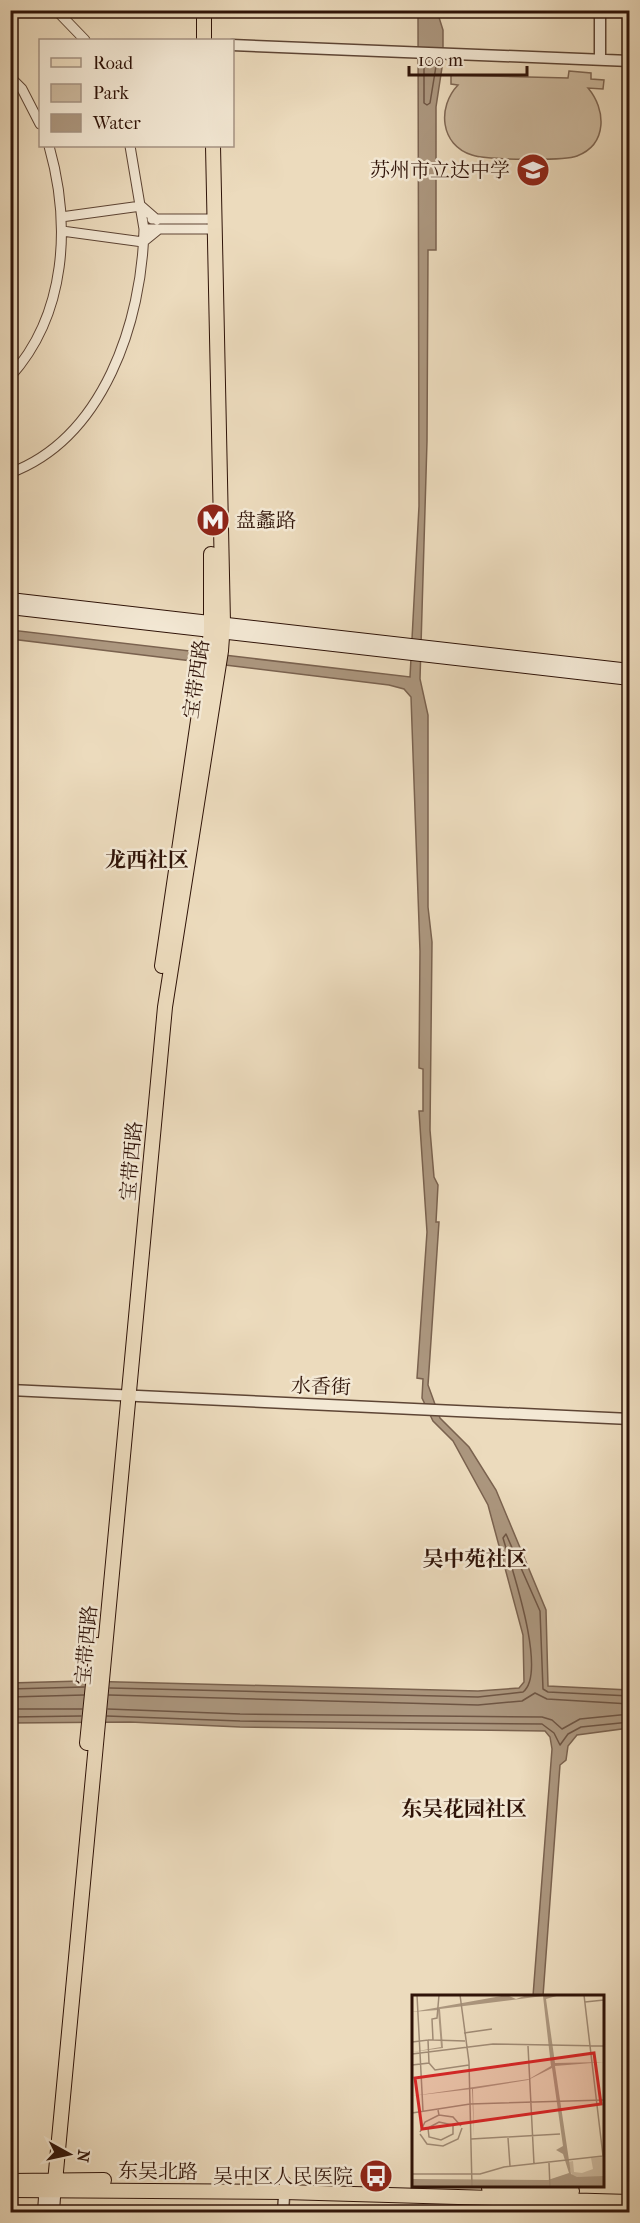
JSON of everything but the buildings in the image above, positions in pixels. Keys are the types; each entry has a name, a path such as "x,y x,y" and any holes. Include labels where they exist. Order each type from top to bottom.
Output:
{"main road":[{"path":"204,10 204,39"},
{"path":"213,10 213,39"},
{"name":"宝带西路","path":"51,2186 123,1397 165,1007 217,628 209,224 204,147"},
{"name":"宝带西路","path":"209,224 213,147"},
{"path":"10,599 217,628"},
{"path":"10,608 217,628 630,679"},
{"path":"425,652 630,670"},
{"name":"东吴北路","path":"10,2181 51,2186"},
{"path":"44,2212 51,2186"},
{"path":"51,2186 53,2212"},
{"name":"东吴北路","path":"10,2190 51,2186 285,2187 520,2194 630,2193"},
{"name":"东吴北路","path":"520,2194 630,2202"}],"street":[{"path":"56,10 84,39"},
{"path":"600,10 600,59"},
{"path":"234,45 630,61"},
{"path":"10,77 22,89 39,122"},
{"path":"10,377 31,349 50,309 58,276 62,231 60,196 49,147"},
{"path":"10,473 46,456 84,418 101,394 127,331 142,268 143,242 141,207 130,147"},
{"path":"61,217 141,207"},
{"path":"141,207 158,224"},
{"path":"143,224 209,224"},
{"path":"143,242 158,224"},
{"path":"62,231 143,242"},
{"name":"水香街","path":"10,1390 123,1397 424,1407 630,1419"},
{"path":"283,2212 285,2187"}],"green space":[{"path":"569,71 591,73 591,79 604,80 603,89 588,88 598,106 601,125 599,135 587,150 569,158 508,159 472,155 453,143 445,124 447,104 458,85 451,84 451,75 568,78"}],"water":[{"path":"418,11 437,11 443,30 443,61 436,107 436,250 428,250 427,441 420,679 428,715 428,907 432,942 430,1130 434,1177 438,1185 436,1222 439,1222 428,1385 440,1418 469,1447 496,1490 546,1610 548,1686 629,1690 629,1728 577,1735 568,1746 566,1760 560,1765 543,1995 533,1995 552,1749 550,1737 545,1731 240,1727 130,1722 11,1723 10,1683 81,1681 478,1691 519,1688 524,1682 523,1635 488,1505 453,1441 433,1421 422,1398 423,1379 417,1378 427,1232 419,1111 423,1111 423,1069 419,1068 420,951 411,697 404,689 389,685 11,639 11,630 410,677 419,506"}],"place":[{"name":"苏州市立达中学","path":"533,170"},
{"name":"盘蠡路","path":"213,520"},
{"name":"吴中区人民医院","path":"376,2176"}],"district":[{"name":"龙西社区","path":"147,860"},
{"name":"吴中苑社区","path":"475,1559"},
{"name":"东吴花园社区","path":"464,1809"}]}
